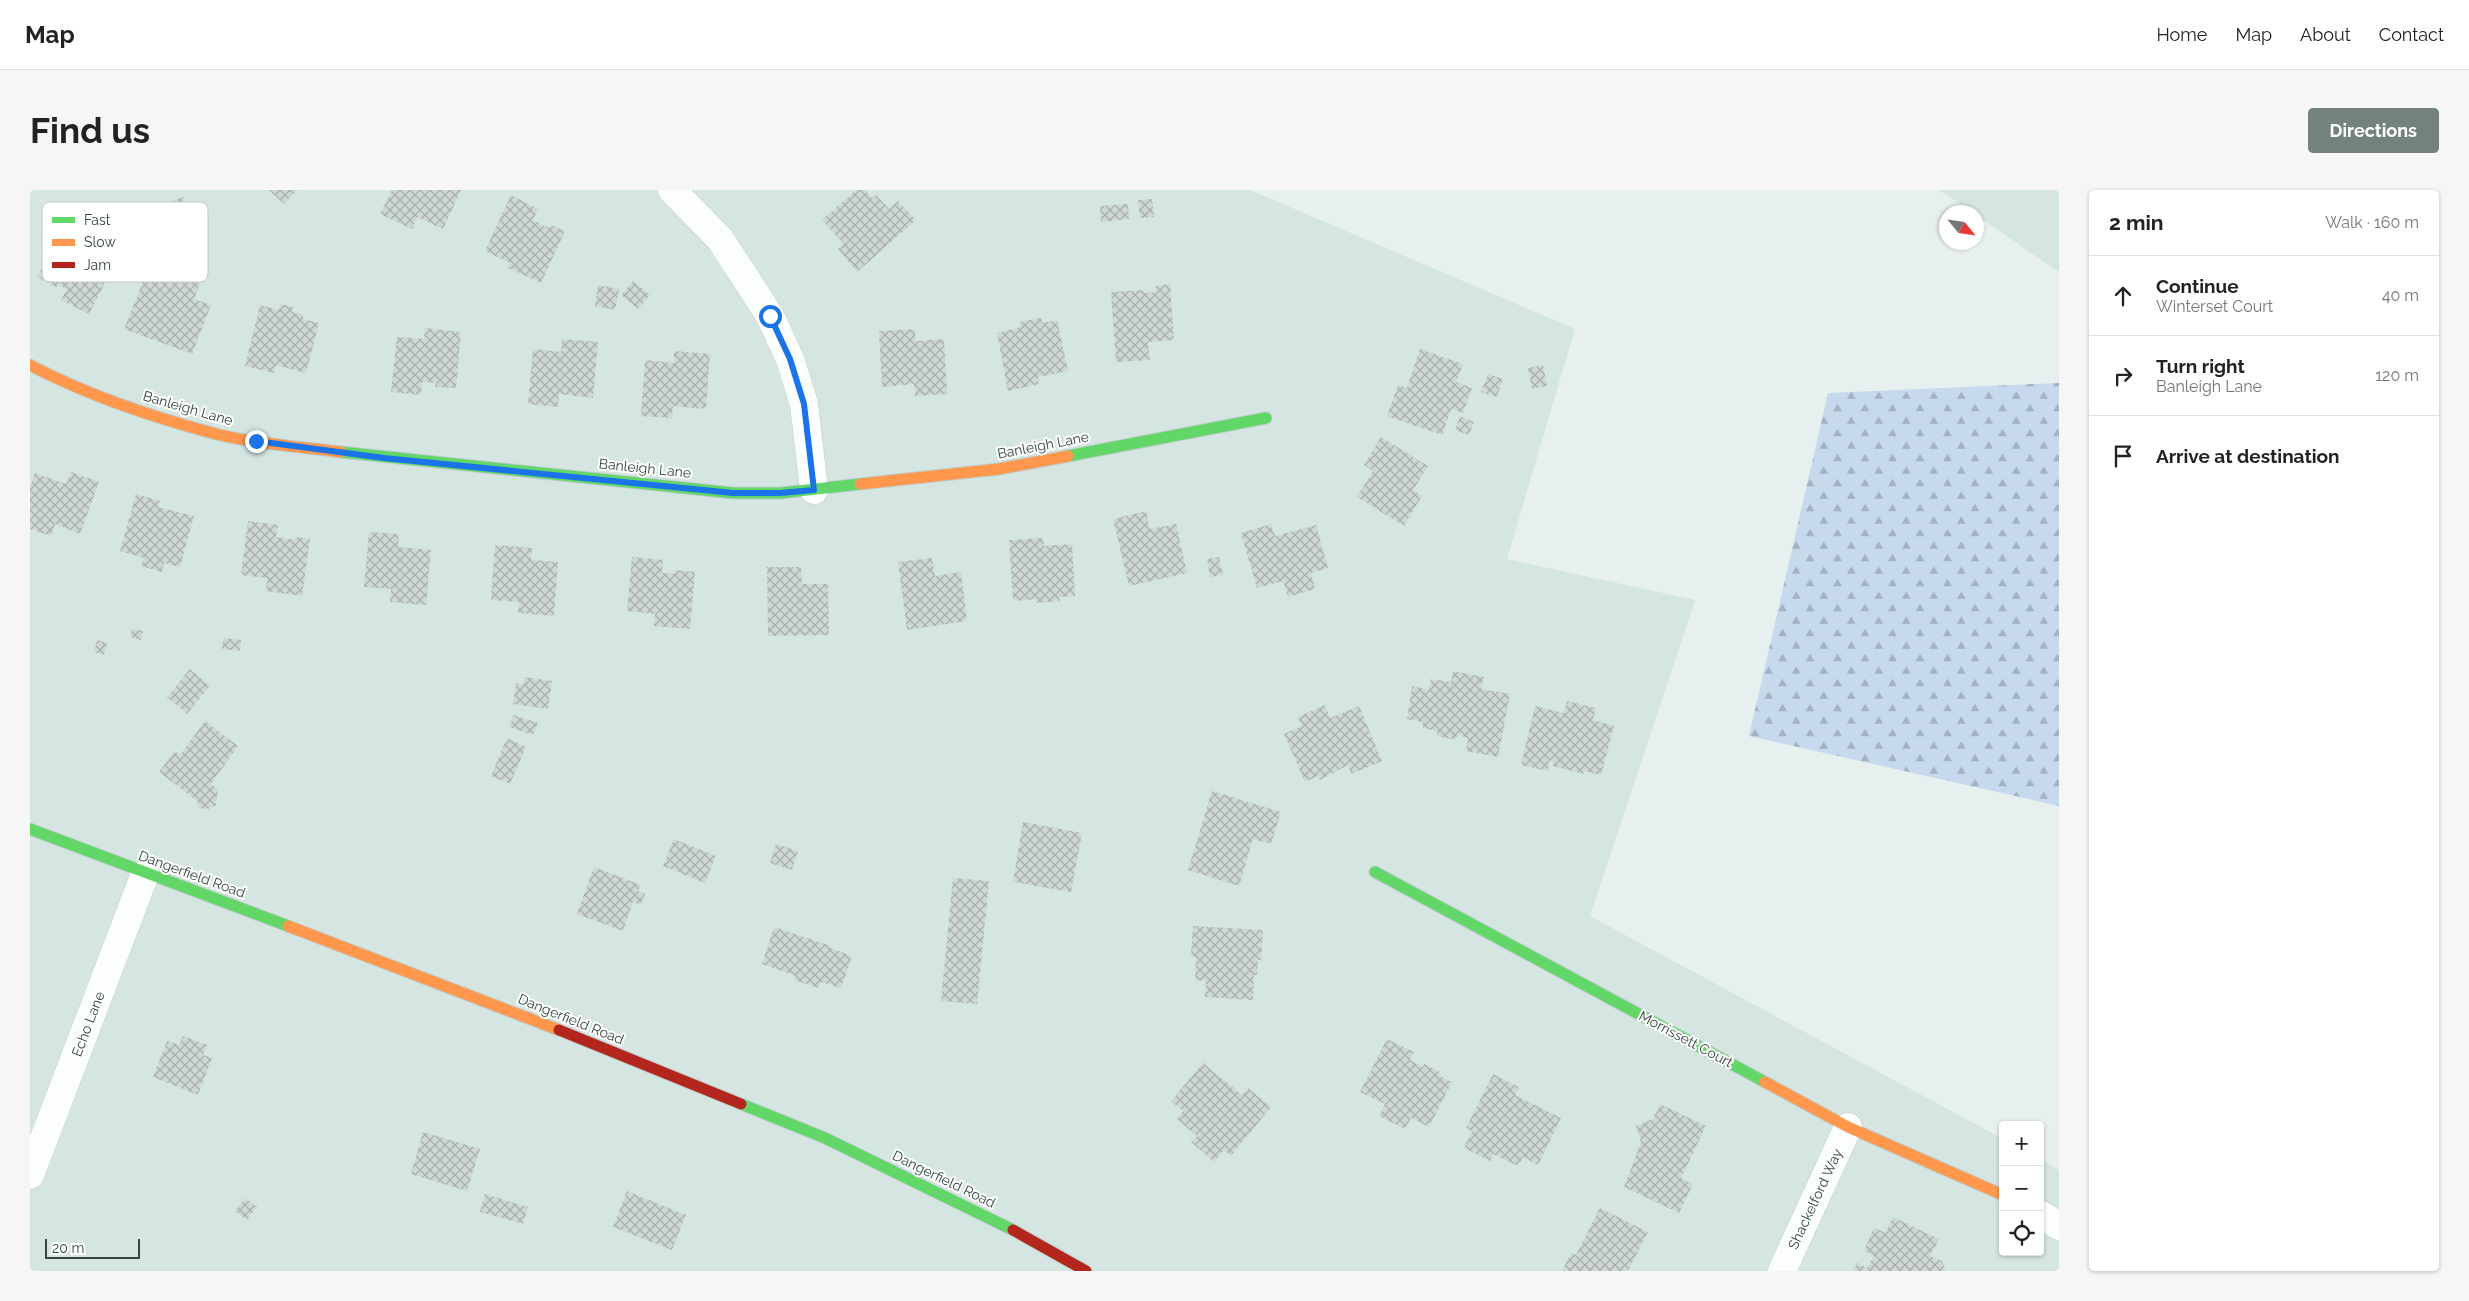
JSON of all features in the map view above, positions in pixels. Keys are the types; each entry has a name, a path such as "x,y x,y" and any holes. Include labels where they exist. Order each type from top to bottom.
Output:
{"street":[{"path":"672,190 720,240 770,316 790,359 804,404 814,490"},
{"name":"Banleigh Lane","path":"30,366 64,383 153,415 221,434 256,441 384,458 733,493 780,493 814,490 999,469 1266,418"},
{"name":"Dangerfield Road","path":"30,829 440,983 825,1138 994,1220 1086,1271"},
{"name":"Morrissett Court","path":"1375,872 1848,1127 1999,1193"},
{"name":"Echo Lane","path":"30,1175 146,874"},
{"name":"Shackelford Way","path":"1782,1271 1848,1127"},
{"path":"2044,1217 2059,1226"}],"shaded area":[{"path":"30,190 1250,190 1575,329 1507,559 1695,600 1590,916 1999,1137 1999,1256 2044,1256 2044,1161 2059,1170 2059,1271 30,1271"},
{"path":"1939,190 2059,190 2059,272 1984,221 1984,205 1962,205"}],"green space":[{"path":"2059,383 2059,806 1749,736 1828,393"}],"building":[{"path":"269,190 297,190 284,204"},
{"path":"392,190 461,190 443,229 417,217 412,229 380,214"},
{"path":"856,190 865,190 872,198 876,195 889,209 898,201 916,220 857,272 838,249 844,244 822,220"},
{"path":"511,195 538,209 533,220 549,228 551,225 565,231 541,283 508,268 510,263 485,251"},
{"path":"183,197 184,202 171,202"},
{"path":"1152,199 1154,217 1140,218 1138,200"},
{"path":"1128,204 1129,219 1101,222 1100,206"},
{"path":"42,268 42,280 37,277"},
{"path":"633,281 650,295 638,309 621,295"},
{"path":"47,282 105,282 89,314 61,300 67,289 58,284 57,287"},
{"path":"143,282 165,282 170,284 171,282 195,282 200,284 194,299 211,305 192,354 124,329"},
{"path":"1170,284 1174,340 1148,342 1150,360 1116,362 1111,292 1143,290 1144,293 1156,292 1155,286"},
{"path":"598,285 619,289 615,310 595,306"},
{"path":"280,304 293,307 292,312 303,315 303,319 319,323 306,373 276,365 274,373 245,366 260,305 279,310"},
{"path":"1041,318 1042,323 1057,320 1068,371 1038,377 1039,384 1008,391 997,333 1021,327 1019,322"},
{"path":"425,328 461,332 456,388 435,387 436,383 422,382 421,395 391,392 397,337 424,339"},
{"path":"915,329 915,341 944,339 947,394 915,396 914,384 882,387 879,331"},
{"path":"562,339 598,342 593,398 559,394 558,407 528,404 533,349 561,352"},
{"path":"1420,349 1463,364 1456,382 1472,388 1463,413 1451,409 1442,435 1387,416 1398,385 1407,388"},
{"path":"674,351 710,354 706,409 673,406 672,418 641,416 645,360 674,363"},
{"path":"1543,365 1547,386 1532,389 1528,368"},
{"path":"1488,374 1503,379 1497,397 1481,392"},
{"path":"1460,416 1474,422 1469,435 1455,430"},
{"path":"1381,437 1428,466 1413,490 1422,496 1404,526 1357,497 1373,471 1364,465"},
{"path":"71,472 99,482 80,534 55,524 51,536 30,529 30,487 35,473 66,484"},
{"path":"136,494 160,501 158,507 194,516 180,567 164,563 162,572 141,566 144,558 120,551"},
{"path":"1146,511 1150,529 1176,524 1187,573 1129,586 1113,519"},
{"path":"248,521 278,525 276,537 295,540 296,537 310,539 302,596 266,591 267,578 241,575"},
{"path":"1271,524 1275,536 1316,525 1328,568 1311,573 1315,589 1288,597 1283,581 1257,588 1241,533"},
{"path":"369,532 399,534 398,547 431,550 426,605 390,602 391,589 364,587"},
{"path":"1043,538 1044,546 1072,544 1075,596 1059,597 1060,601 1037,603 1037,599 1013,601 1009,540"},
{"path":"495,545 532,548 531,560 558,562 554,616 518,613 519,602 491,600"},
{"path":"632,557 663,560 662,573 675,574 675,570 695,572 690,629 654,626 655,614 627,611"},
{"path":"1219,557 1223,575 1210,577 1207,559"},
{"path":"932,558 935,576 961,572 967,621 907,630 898,562"},
{"path":"767,567 801,567 802,584 828,584 829,635 768,636"},
{"path":"132,629 143,631 141,640 130,637"},
{"path":"223,638 241,640 240,651 222,649"},
{"path":"97,640 107,643 104,655 94,652"},
{"path":"190,669 210,686 187,714 167,697"},
{"path":"1453,671 1484,677 1481,689 1510,694 1498,757 1466,751 1468,738 1457,735 1456,740 1437,736 1437,731 1423,728 1423,722 1407,719 1412,686 1429,690 1431,679 1451,682"},
{"path":"524,677 552,681 548,709 513,704 516,683 524,684"},
{"path":"1567,701 1596,708 1593,720 1614,726 1601,775 1584,771 1583,774 1553,766 1554,762 1550,760 1548,771 1521,765 1535,706 1564,713"},
{"path":"1325,705 1330,718 1359,706 1382,761 1351,774 1348,765 1320,780 1318,776 1305,782 1284,734 1302,726 1298,717"},
{"path":"514,715 538,723 533,735 509,727"},
{"path":"205,721 238,746 211,784 218,789 216,805 208,809 199,808 197,801 159,772 175,751 180,755"},
{"path":"507,738 526,747 510,784 491,776"},
{"path":"1212,791 1281,812 1271,844 1253,839 1239,886 1188,870"},
{"path":"1023,822 1082,833 1071,892 1013,882"},
{"path":"674,839 716,856 705,883 663,866"},
{"path":"776,844 798,851 792,870 770,863"},
{"path":"594,867 641,885 638,891 645,894 641,905 633,902 623,931 577,914"},
{"path":"953,878 989,881 977,1004 941,1001"},
{"path":"1193,926 1263,930 1261,960 1258,960 1257,975 1254,975 1253,1000 1205,997 1206,981 1195,980 1196,957 1191,956"},
{"path":"774,927 831,946 831,948 852,956 841,988 821,982 818,988 794,980 796,976 762,964"},
{"path":"183,1036 207,1045 203,1055 212,1058 198,1095 153,1077 167,1041 179,1045"},
{"path":"1387,1039 1414,1052 1410,1060 1423,1067 1424,1064 1440,1072 1438,1075 1452,1082 1429,1127 1411,1118 1405,1129 1379,1116 1385,1104 1360,1092"},
{"path":"1203,1063 1242,1095 1248,1088 1271,1107 1231,1156 1224,1150 1214,1162 1191,1142 1197,1136 1177,1119 1183,1111 1171,1101"},
{"path":"1493,1074 1519,1087 1515,1095 1561,1118 1538,1165 1523,1157 1518,1166 1493,1154 1490,1161 1464,1148 1472,1131 1466,1128"},
{"path":"1660,1104 1706,1126 1681,1178 1693,1184 1679,1213 1624,1187 1641,1142 1636,1126 1653,1119"},
{"path":"423,1132 480,1149 467,1191 411,1174"},
{"path":"627,1191 686,1215 672,1250 613,1227"},
{"path":"485,1194 528,1207 523,1224 480,1212"},
{"path":"245,1198 257,1207 247,1220 235,1211"},
{"path":"1600,1208 1648,1232 1628,1271 1562,1271 1571,1253 1576,1255"},
{"path":"1893,1217 1939,1239 1930,1256 1942,1261 1946,1271 1853,1271 1857,1263 1867,1268 1874,1256 1864,1251 1874,1227 1885,1233"}],"traffic: fast":[{"path":"1068,456 1266,418"},
{"path":"341,452 733,493 781,493 860,484"},
{"path":"30,829 288,926"},
{"path":"1375,872 1765,1082"},
{"path":"741,1104 825,1138 1013,1230"}],"traffic: slow":[{"path":"30,365 75,387 147,414 220,435 250,441 341,452"},
{"path":"860,484 999,469 1068,456"},
{"path":"288,926 559,1030"},
{"path":"1765,1082 1848,1127 1999,1193"}],"traffic: jam":[{"path":"559,1030 741,1104"},
{"path":"1013,1230 1086,1271"}],"route":[{"path":"256,441 384,458 733,493 780,493 814,490 804,404 790,359 770,316"}]}
